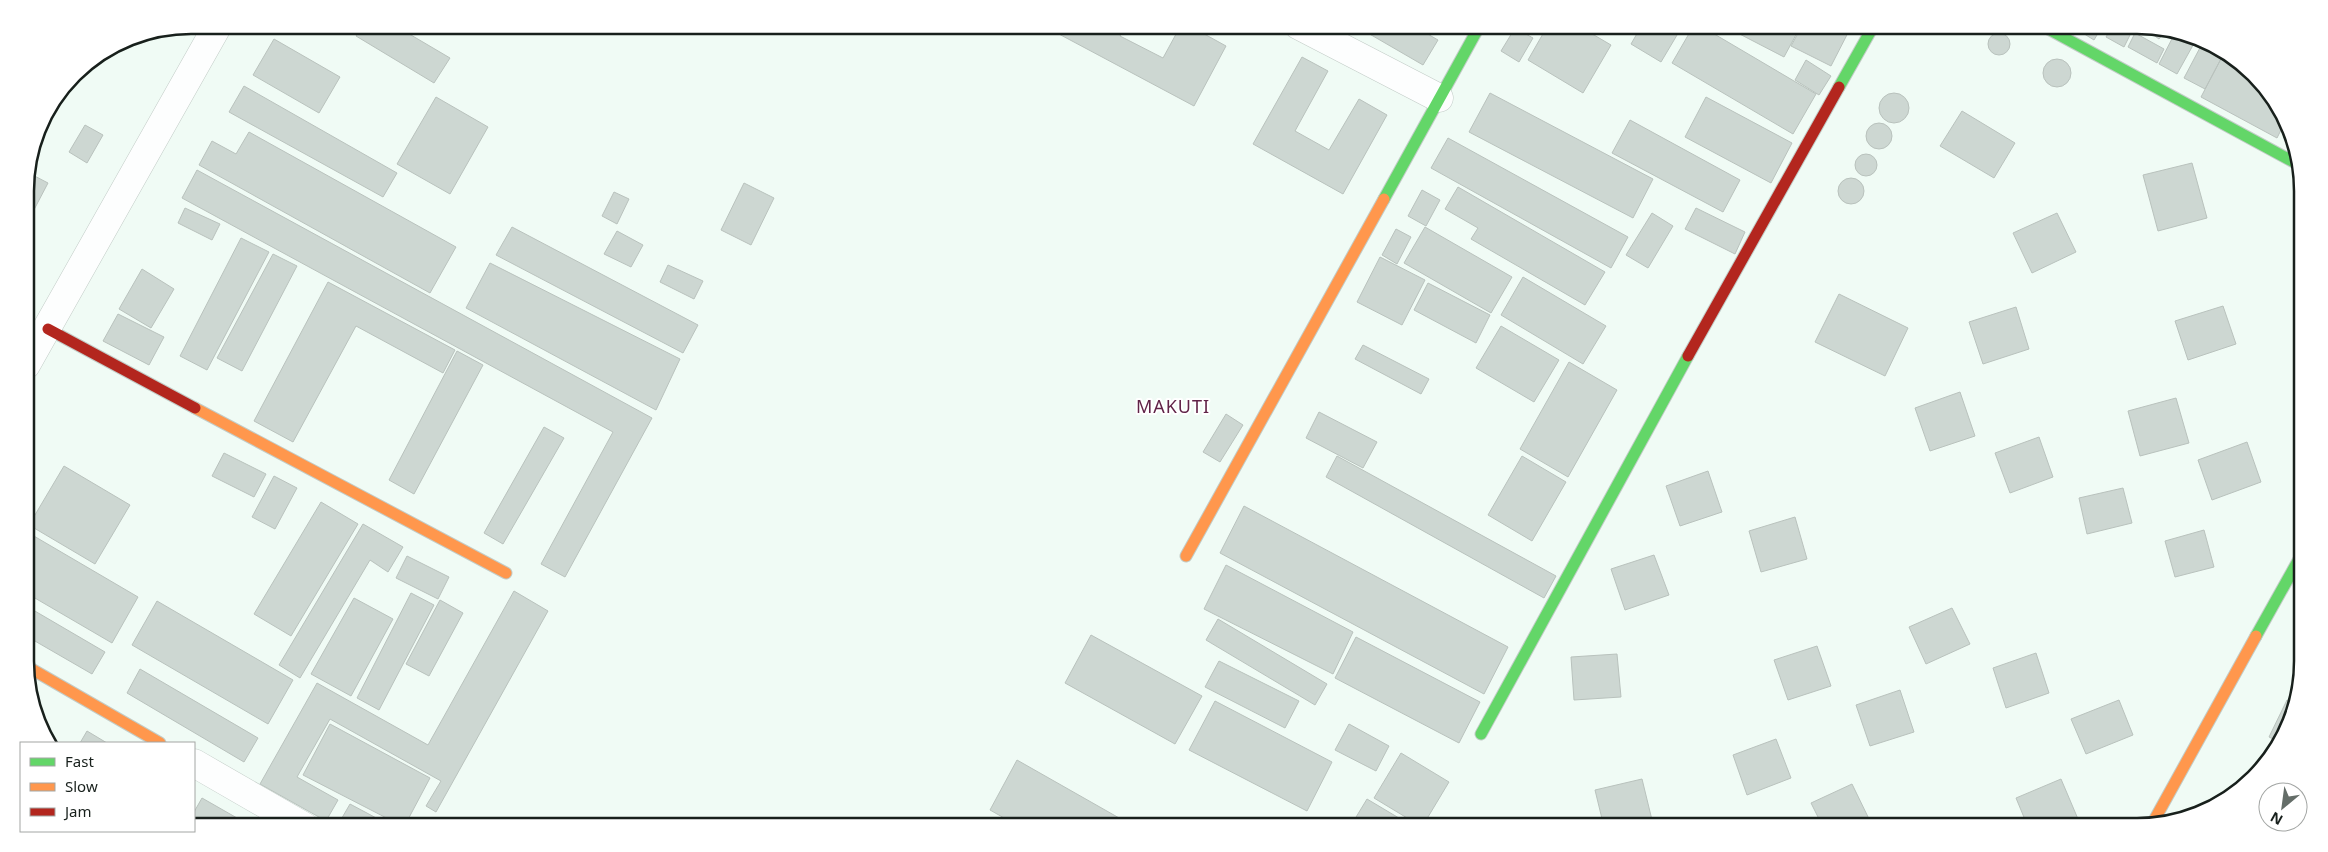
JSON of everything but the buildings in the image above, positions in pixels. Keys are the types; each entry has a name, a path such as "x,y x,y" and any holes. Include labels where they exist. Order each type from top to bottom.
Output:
{"street":[{"path":"34,352 213,34"},
{"path":"1315,34 1439,98"},
{"path":"1186,556 1475,34"},
{"path":"1481,734 1670,388 1869,34"},
{"path":"2058,34 2291,161"},
{"path":"48,329 506,573"},
{"path":"2156,817 2294,568"},
{"path":"34,670 158,742"},
{"path":"195,764 289,818"}],"traffic: fast":[{"path":"1384,199 1475,34"},
{"path":"1839,87 1869,34"},
{"path":"2058,34 2291,161"},
{"path":"1481,734 1688,356"},
{"path":"2256,636 2294,568"}],"traffic: slow":[{"path":"1186,556 1384,199"},
{"path":"195,408 506,573"},
{"path":"2156,817 2256,636"},
{"path":"34,670 158,742"}],"traffic: jam":[{"path":"1688,356 1839,87"},
{"path":"48,329 195,408"}],"district":[{"name":"MAKUTI","path":"1173,407"}]}
